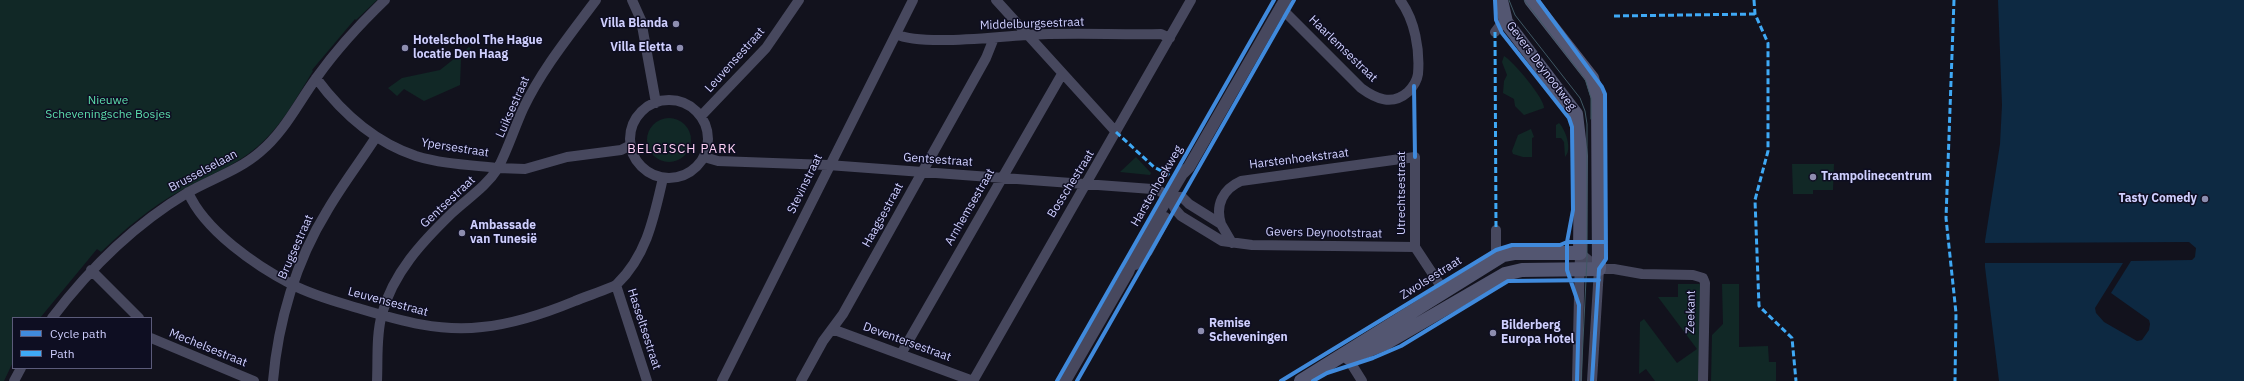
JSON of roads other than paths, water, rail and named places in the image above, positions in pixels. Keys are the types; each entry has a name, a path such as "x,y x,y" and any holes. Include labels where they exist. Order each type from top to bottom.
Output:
{"main road":[{"name":"Gevers Deynootweg","path":"1501,0 1505,19 1576,114 1581,156 1580,253"},
{"path":"1532,0 1592,78 1596,86 1598,98 1599,269"},
{"name":"Zwolsestraat","path":"1351,354 1444,291 1496,259 1514,253 1580,253"},
{"name":"Zwolsestraat","path":"1301,381 1323,367 1351,354 1386,343 1505,274 1522,270 1599,269"}],"street":[{"name":"Brusselselaan","path":"53,317 91,270 136,228 188,192 236,170 260,152 284,127 316,78 341,46 384,0"},
{"name":"Luiksestraat","path":"498,168 507,151 523,110 543,73 596,0"},
{"path":"632,0 641,20 656,102"},
{"name":"Leuvensestraat","path":"701,116 766,48 799,0"},
{"name":"Stevinstraat","path":"722,381 828,165 913,0"},
{"path":"996,0 1116,132"},
{"name":"Bosschestraat","path":"973,381 1071,206 1116,132 1191,0"},
{"name":"Haarlemsestraat","path":"1282,4 1350,78 1372,96 1384,100 1400,98 1414,86 1418,75 1416,37 1410,16 1400,0"},
{"name":"Harstenhoekweg","path":"1066,381 1128,272 1147,250 1173,199 1182,174 1190,167 1282,4"},
{"path":"1495,32 1505,19"},
{"name":"Middelburgsestraat","path":"896,34 910,39 994,38 1027,35 1161,34 1170,38"},
{"name":"Haagsestraat","path":"801,381 823,341 843,314 986,58 994,38"},
{"name":"Arnhemsestraat","path":"901,354 1062,74"},
{"name":"Ypersestraat","path":"316,78 334,102 376,137 392,146 417,156 498,168"},
{"path":"668,100 680,102 691,107 701,116 706,127 708,144 704,157 696,168 686,175 676,178 663,178 651,174 642,168 634,156 630,145 634,123 644,109 656,102 668,100"},
{"name":"Brugsestraat","path":"273,381 282,324 293,285 327,211 376,137"},
{"path":"498,168 525,169 567,158 622,150 630,145"},
{"name":"Gentsestraat","path":"704,157 718,161 828,165 1152,189 1158,190 1173,199 1182,197 1221,224"},
{"name":"Harstenhoekstraat","path":"1221,224 1219,207 1222,196 1228,188 1241,181 1415,157"},
{"name":"Utrechtsestraat","path":"1415,157 1415,247 1444,291"},
{"name":"Gentsestraat","path":"378,381 382,315 396,279 412,255 459,207 486,184 498,168"},
{"path":"616,286 643,250 651,232 663,178"},
{"name":"Leuvensestraat","path":"188,192 200,214 219,232 250,258 293,285 329,300 426,327 482,328 516,321 616,286"},
{"name":"Gevers Deynootstraat","path":"1173,199 1180,216 1214,238 1232,243 1252,245 1415,247"},
{"path":"1221,224 1232,243"},
{"path":"1496,230 1496,259"},
{"path":"1580,253 1599,269 1592,381"},
{"name":"Gevers Deynootweg","path":"1577,381 1580,253"},
{"name":"Zeekant","path":"1599,269 1614,268 1642,274 1700,276 1703,278 1705,283 1703,381"},
{"path":"91,270 138,317"},
{"name":"Hasseltsestraat","path":"616,286 647,381"},
{"name":"Deventersestraat","path":"832,329 973,381"},
{"name":"Mechelsestraat","path":"152,338 254,381"},
{"path":"1351,354 1352,365 1362,381"},
{"path":"14,381 20,369"}],"water":[{"path":"1998,0 2244,0 2244,381 1999,381 1985,267 1985,241 2000,144 2002,105"}],"tram line":[{"path":"1509,0 1515,15 1580,98 1585,111 1587,124 1587,259 1581,381"},
{"path":"1524,0 1585,79 1591,98 1591,119"}],"place":[{"name":"Villa Blanda","path":"676,24"},
{"name":"Hotelschool The Hague locatie Den Haag","path":"405,48"},
{"name":"Villa Eletta","path":"680,48"},
{"name":"Trampolinecentrum","path":"1813,177"},
{"name":"Tasty Comedy","path":"2205,199"},
{"name":"Ambassade van Tunesië","path":"462,233"},
{"name":"Remise Scheveningen","path":"1201,331"},
{"name":"Bilderberg Europa Hotel","path":"1493,333"}],"district":[{"name":"BELGISCH PARK","path":"682,149"}],"park label":[{"name":"Nieuwe Scheveningsche Bosjes","path":"108,108"}]}
